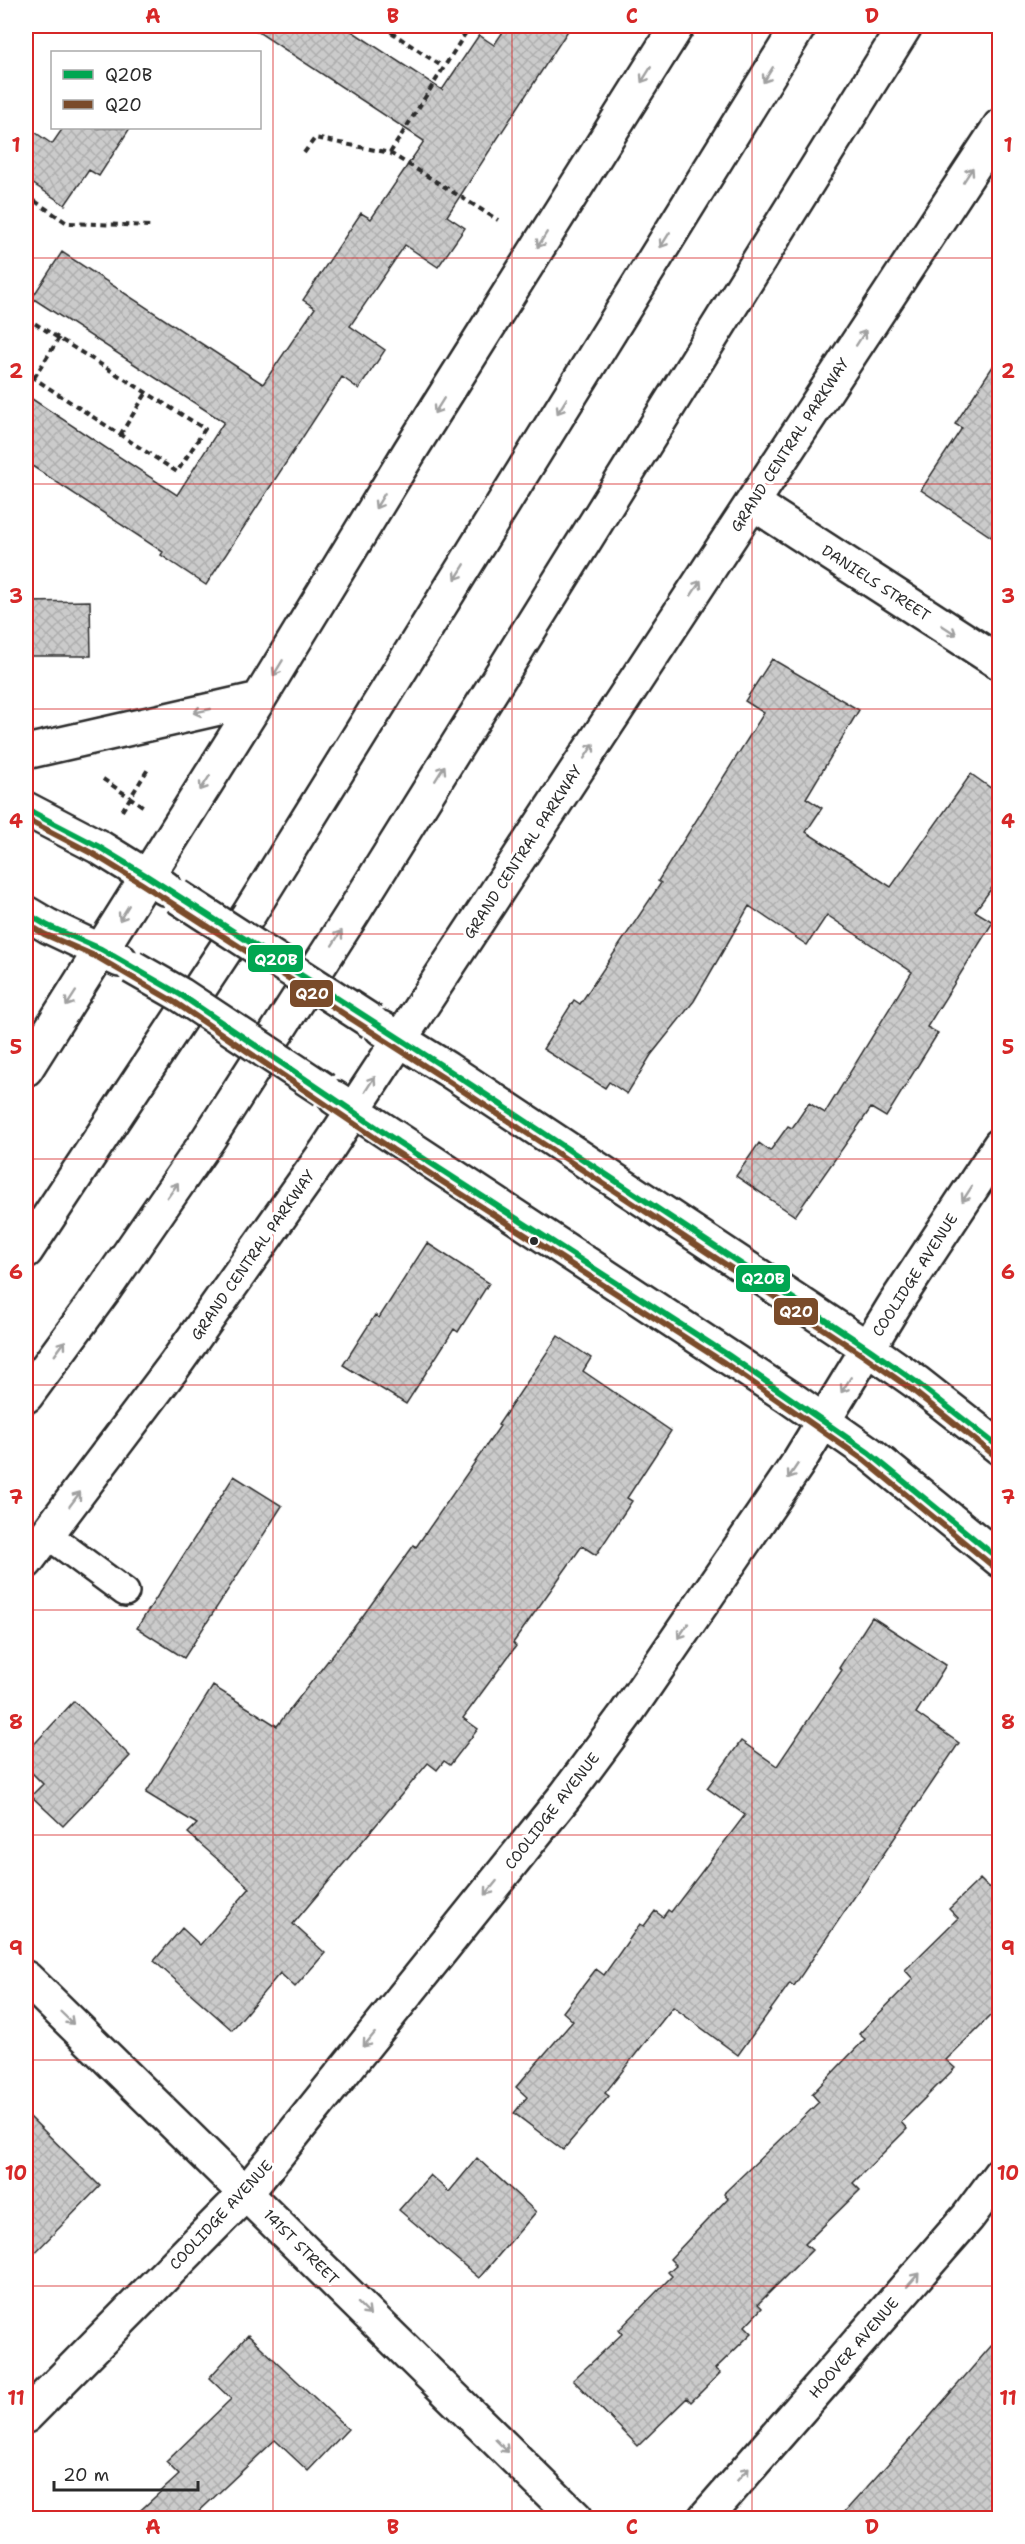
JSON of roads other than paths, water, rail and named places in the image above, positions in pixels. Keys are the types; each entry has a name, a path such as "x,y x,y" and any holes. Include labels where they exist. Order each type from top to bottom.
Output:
{"main road":[{"path":"26,1069 677,26"},
{"path":"26,1251 249,914 799,26"},
{"path":"26,1396 106,1287 209,1138 357,906 905,26"},
{"name":"GRAND CENTRAL PARKWAY","path":"26,1562 207,1321 353,1111 999,126"},
{"name":"DANIELS STREET","path":"753,503 999,663"},
{"path":"26,753 259,699"},
{"path":"26,809 99,847 147,876 545,1134 868,1349 925,1389 999,1448"},
{"path":"26,913 48,926 101,949 182,996 353,1111 728,1355 869,1453 999,1560"},
{"name":"COOLIDGE AVENUE","path":"26,2416 246,2193 600,1750 796,1466 895,1304 999,1146"},
{"name":"141ST STREET","path":"26,1978 576,2518"},
{"name":"HOOVER AVENUE","path":"705,2518 968,2217 999,2174"}],"lane":[{"path":"48,1535 125,1592"}]}
